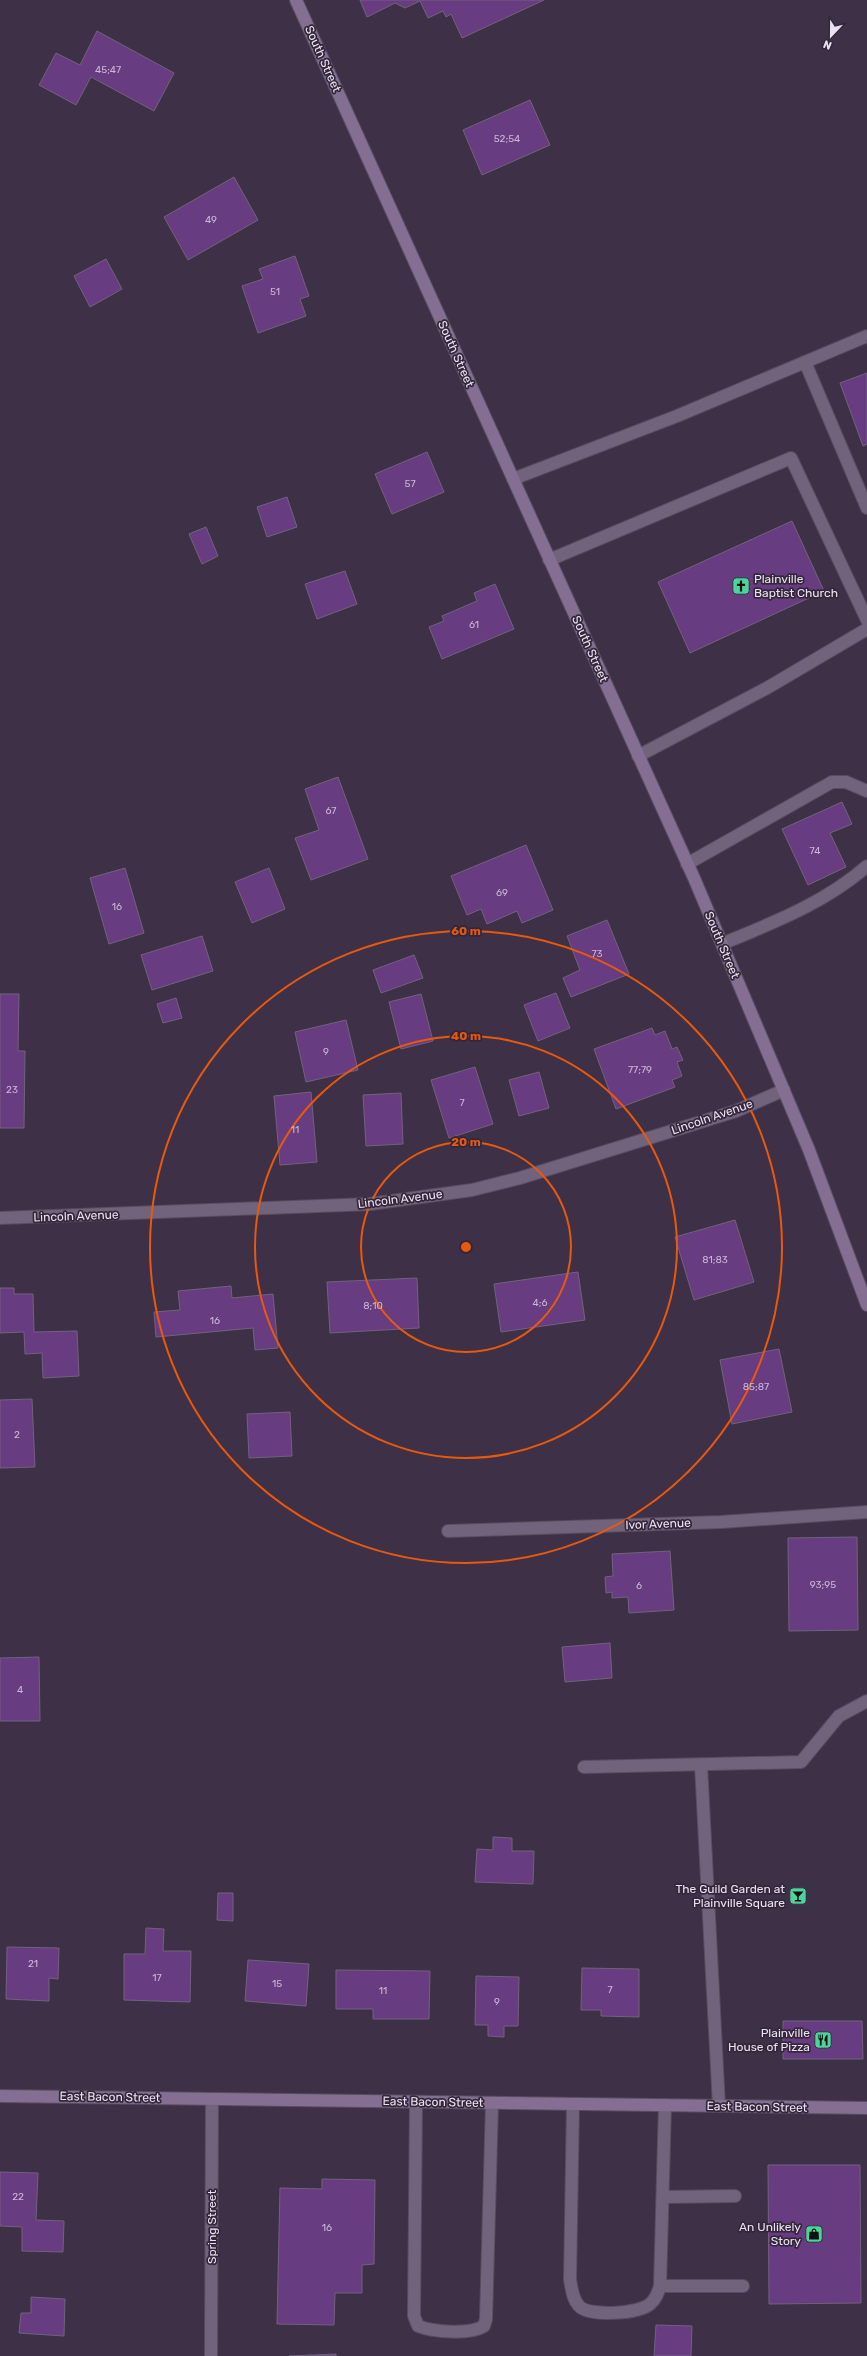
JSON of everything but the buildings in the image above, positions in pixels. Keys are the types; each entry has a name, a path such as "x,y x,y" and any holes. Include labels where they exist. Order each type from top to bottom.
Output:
{"main road":[{"name":"South Street","path":"296,0 687,864 784,1090 833,1210 867,1305"},
{"name":"East Bacon Street","path":"0,2096 867,2108"}],"street":[{"path":"513,479 677,416 867,336"},
{"path":"801,364 867,508"},
{"path":"549,560 791,458 867,620"},
{"path":"638,756 767,688 867,629"},
{"path":"687,864 832,782 846,782 867,790"},
{"path":"722,944 789,916 847,884 867,866"},
{"name":"Lincoln Avenue","path":"0,1218 370,1204 472,1190 520,1178 736,1111 784,1090"},
{"name":"Ivor Avenue","path":"448,1531 721,1522 867,1512"},
{"path":"584,1767 801,1762 839,1716 867,1701"},
{"path":"701,1765 720,2106"},
{"name":"Spring Street","path":"211,2356 212,2099"},
{"path":"416,2102 414,2316 418,2326 429,2330 476,2331 484,2326 486,2319 492,2103"},
{"path":"572,2104 570,2280 573,2297 579,2306 588,2312 637,2311 653,2301 660,2286 665,2106"},
{"path":"663,2197 736,2196"},
{"path":"660,2286 743,2286"}],"place":[{"name":"Plainville Baptist Church","path":"741,586"},
{"name":"The Guild Garden at Plainville Square","path":"798,1896"},
{"name":"Plainville House of Pizza","path":"823,2040"},
{"name":"An Unlikely Story","path":"814,2234"}]}
